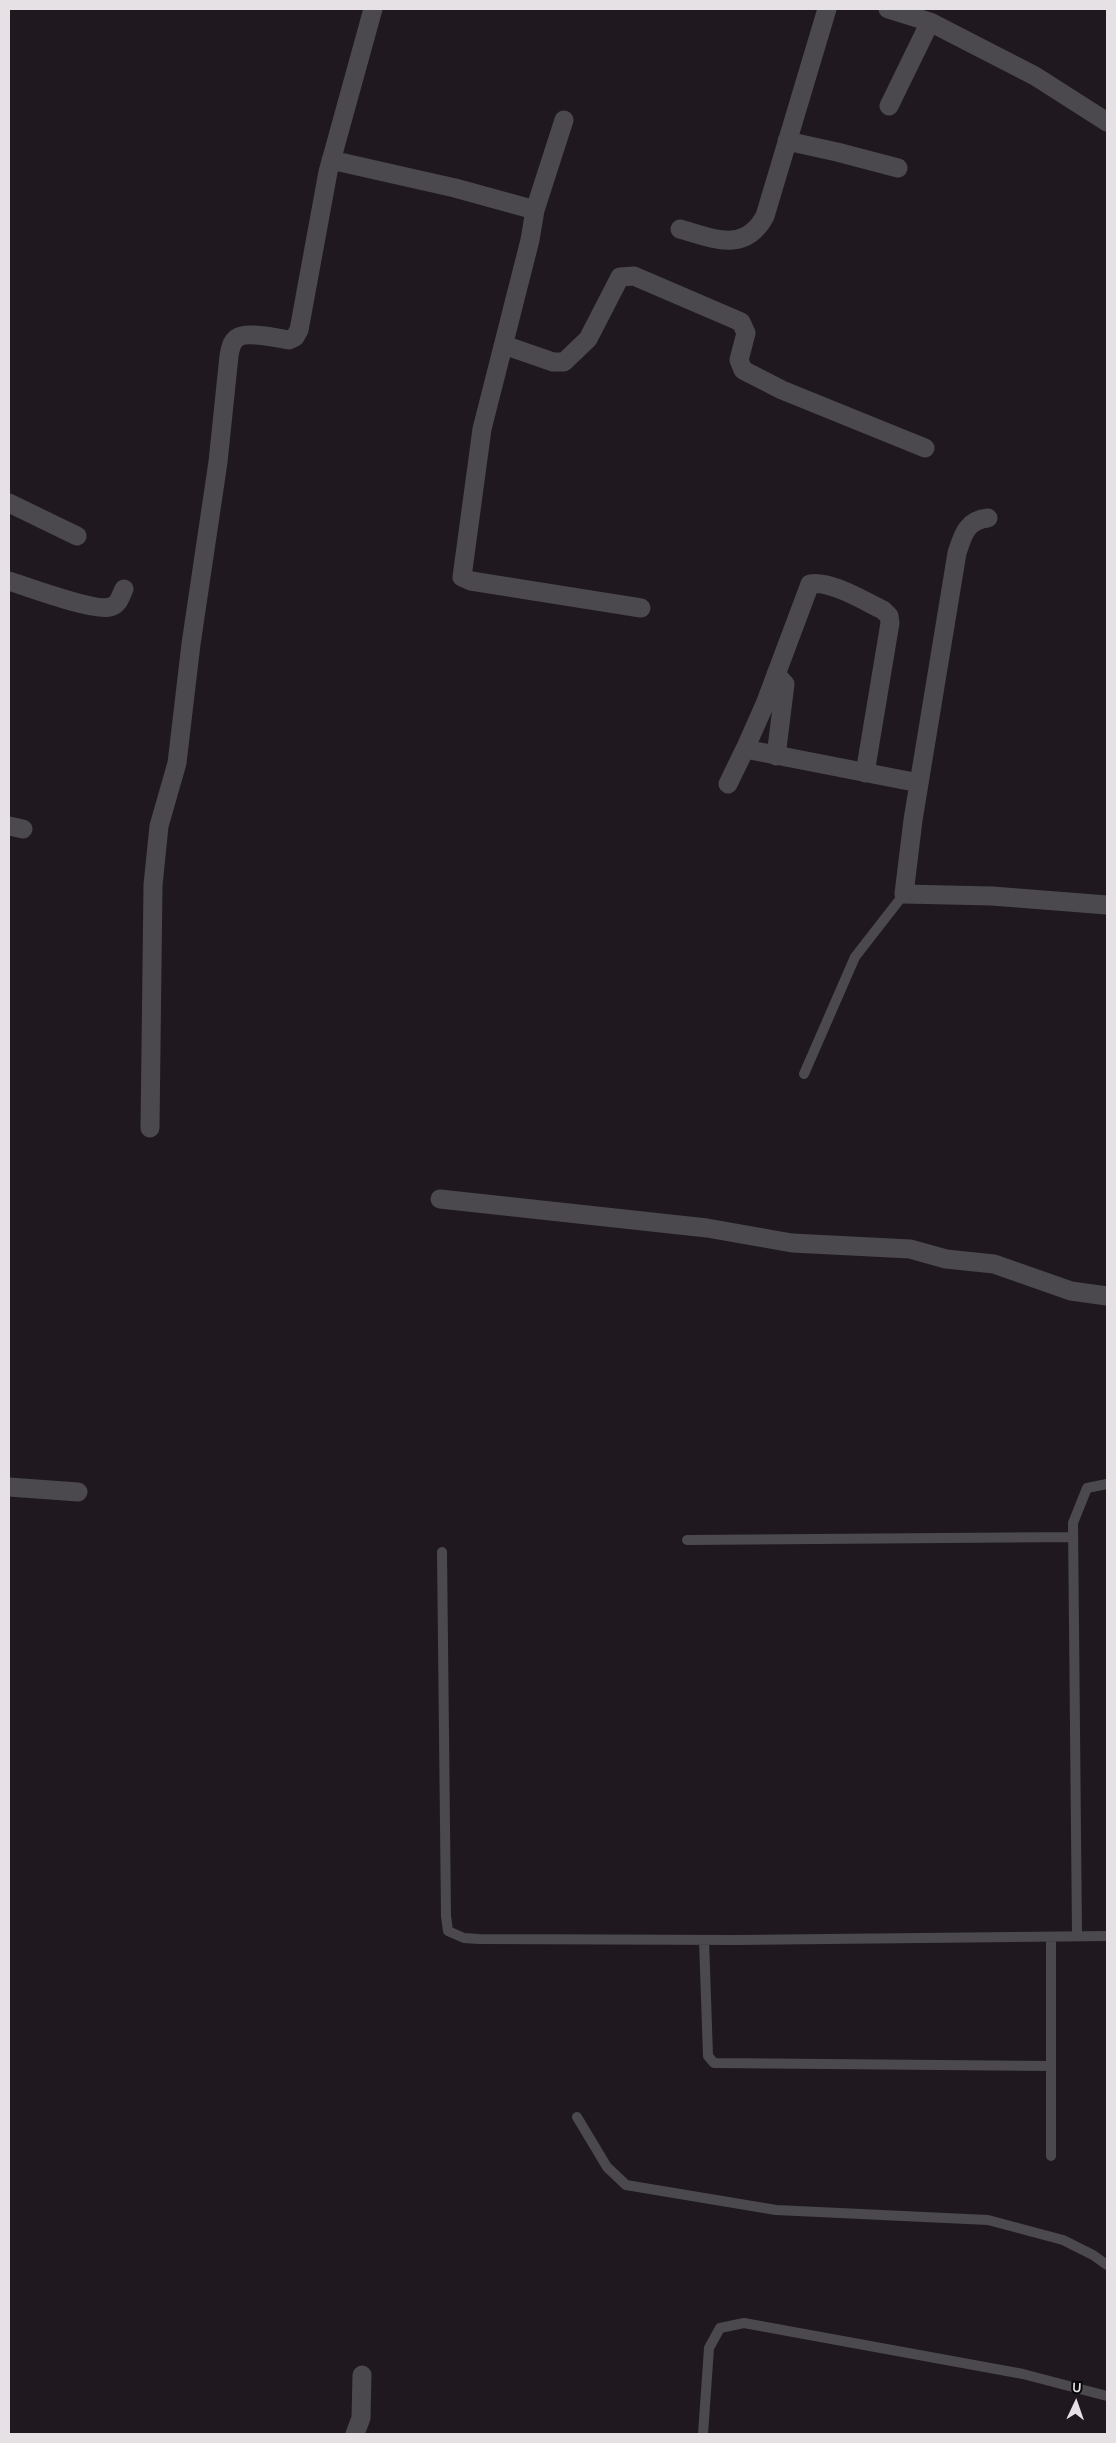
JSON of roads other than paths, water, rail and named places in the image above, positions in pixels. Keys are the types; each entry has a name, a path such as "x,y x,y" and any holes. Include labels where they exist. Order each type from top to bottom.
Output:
{"street":[{"path":"150,1128 153,885 158,826 177,764 192,634 218,462 229,356 232,345 238,337 246,335 289,340 295,337 299,330 331,160 373,9"},
{"path":"680,229 718,240 733,241 746,238 759,228 765,216 827,9"},
{"path":"888,9 911,12 1035,76 1107,122"},
{"path":"889,106 930,22"},
{"path":"564,120 535,210 504,345 482,429 462,577 481,583 641,608"},
{"path":"787,141 898,168"},
{"path":"331,160 455,188 535,210"},
{"path":"504,345 553,362 564,362 588,340 620,276 634,276 741,322 746,333 739,360 743,370 782,390 925,448"},
{"path":"9,502 77,536"},
{"path":"988,518 977,519 970,524 957,553 919,783 904,894 992,896 1107,905"},
{"path":"9,581 92,606 109,608 117,603 124,590"},
{"path":"728,784 745,749 776,674 810,584 817,583 830,586 887,613 890,623 865,773"},
{"path":"776,674 785,684 776,756"},
{"path":"745,749 919,783"},
{"path":"440,1199 707,1228 792,1243 910,1248 946,1259 994,1264 1070,1291 1107,1296"},
{"path":"9,1487 78,1492"},
{"path":"355,2434 361,2418 362,2376"}],"lane":[{"path":"804,1074 855,957 904,894"},
{"path":"1077,1935 1073,1523 1087,1488 1107,1484"},
{"path":"687,1540 1073,1537"},
{"path":"442,1552 446,1916 448,1931 464,1938 479,1939 704,1940 1107,1936"},
{"path":"1050,2156 1051,1937"},
{"path":"704,1940 708,2056 714,2063 1051,2066"},
{"path":"578,2117 607,2167 626,2185 776,2210 988,2220 1063,2240 1093,2255 1107,2265"},
{"path":"703,2434 709,2348 720,2328 744,2323 1023,2374 1107,2396"}]}
